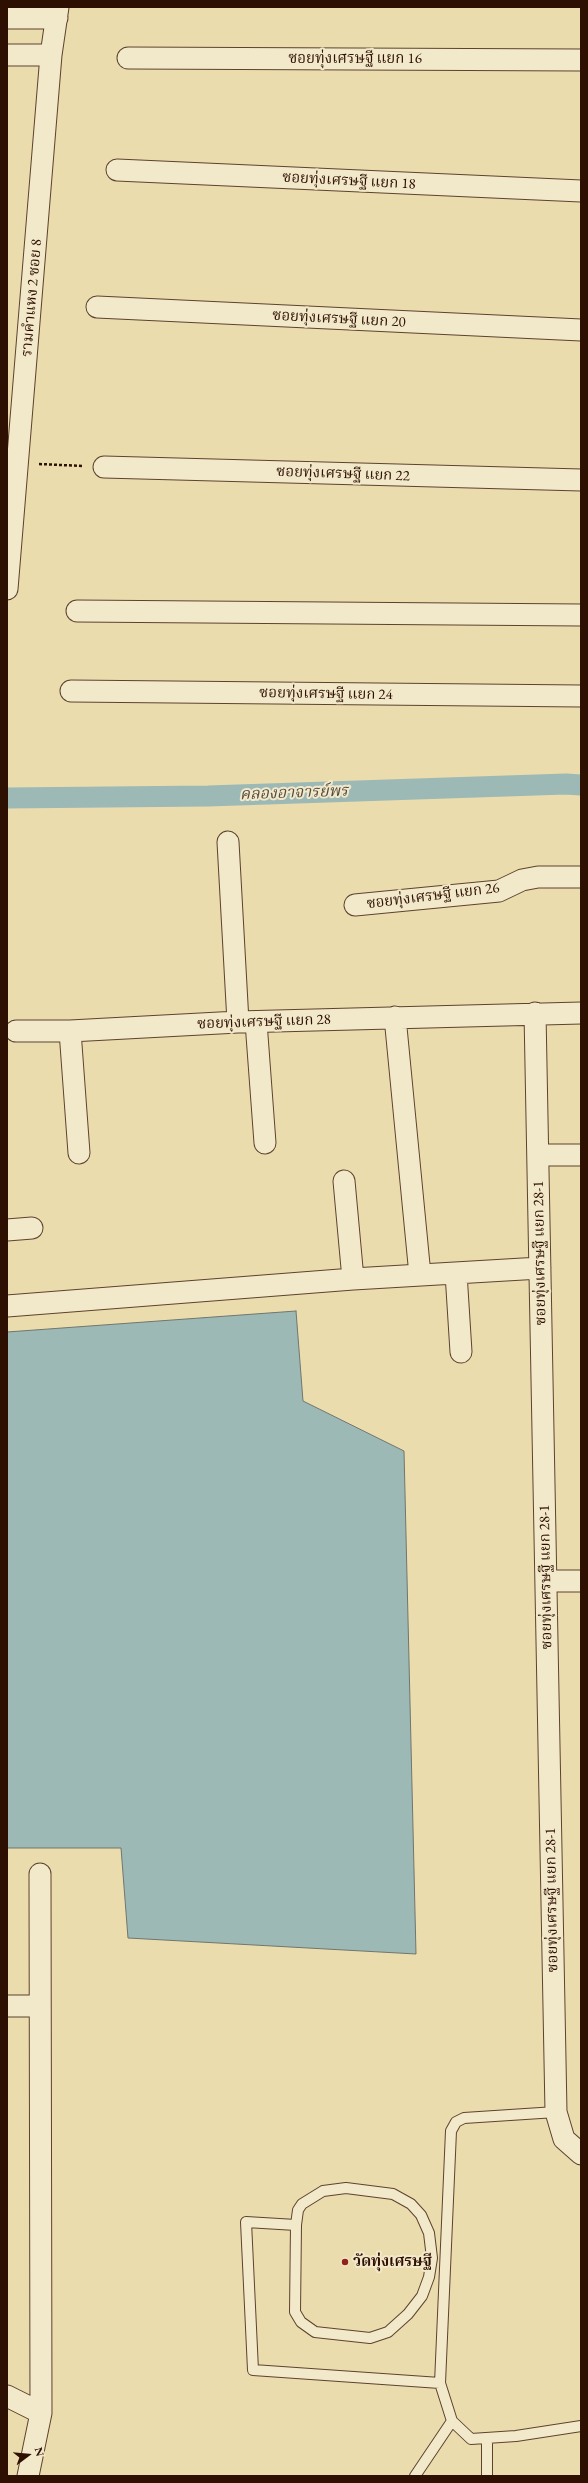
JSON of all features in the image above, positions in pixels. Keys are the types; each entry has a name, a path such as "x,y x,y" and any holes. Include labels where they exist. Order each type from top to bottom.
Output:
{"street":[{"path":"7,18 57,13"},
{"name":"รามคำแหง 2 ซอย 8","path":"7,589 51,55 57,13"},
{"path":"7,55 51,55"},
{"name":"ซอยทุ่งเศรษฐี แยก 16","path":"128,58 581,60"},
{"name":"ซอยทุ่งเศรษฐี แยก 18","path":"117,170 581,192"},
{"name":"ซอยทุ่งเศรษฐี แยก 20","path":"97,307 581,330"},
{"name":"ซอยทุ่งเศรษฐี แยก 22","path":"104,467 581,480"},
{"path":"76,611 581,615"},
{"name":"ซอยทุ่งเศรษฐี แยก 24","path":"71,691 581,696"},
{"path":"228,842 247,1022 265,1143"},
{"name":"ซอยทุ่งเศรษฐี แยก 26","path":"355,905 499,891 522,880 538,877 581,877"},
{"name":"ซอยทุ่งเศรษฐี แยก 28-1","path":"535,1013 556,2112 564,2139 581,2154"},
{"name":"ซอยทุ่งเศรษฐี แยก 28","path":"16,1031 70,1031 247,1022 395,1017 581,1013"},
{"path":"395,1017 420,1275"},
{"path":"70,1031 79,1153"},
{"path":"538,1155 581,1154"},
{"path":"344,1181 354,1279"},
{"path":"7,1230 32,1228"},
{"path":"7,1306 354,1279 540,1268"},
{"path":"456,1273 460,1352"},
{"path":"546,1581 581,1581"},
{"path":"28,2476 41,2412 40,1874"},
{"path":"7,2006 40,2006"},
{"path":"7,2396 41,2412"}],"lane":[{"path":"556,2112 464,2118 456,2122 451,2131 440,2383 452,2421 471,2439 516,2436 581,2426"},
{"path":"346,2188 393,2194 411,2204 421,2215 429,2233 432,2258 429,2277 422,2296 408,2314 388,2332 378,2336 370,2338 315,2332 301,2322 295,2312 296,2224 298,2210 302,2204 323,2191 346,2188"},
{"path":"296,2224 246,2222 253,2370 440,2383"},
{"path":"416,2476 452,2421"},
{"path":"487,2476 488,2438"}],"path":[{"path":"18,463 104,467"}],"water":[{"path":"296,1311 303,1401 404,1451 416,1954 128,1938 121,1848 7,1848 7,1332"}],"waterway":[{"name":"คลองอาจารย์พร","path":"7,798 208,796 566,784 581,785"}],"place":[{"name":"วัดทุ่งเศรษฐี","path":"345,2262"}]}
